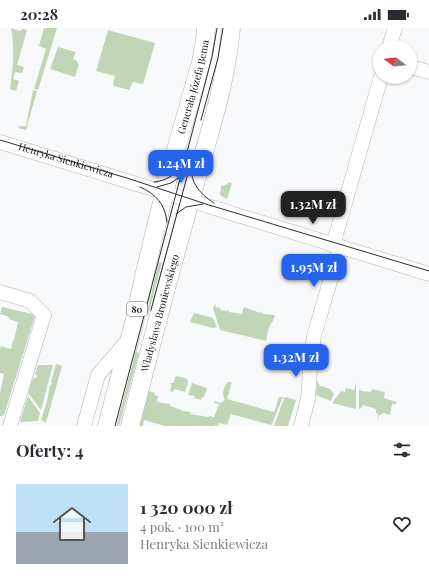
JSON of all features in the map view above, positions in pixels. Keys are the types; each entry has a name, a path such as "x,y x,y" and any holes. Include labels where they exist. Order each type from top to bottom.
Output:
{"main road":[{"name":"Generała Józefa Bema","path":"165,192 201,62 206,40 206,28"},
{"name":"80","path":"190,200 221,90 231,28"},
{"name":"80","path":"107,426 165,192"},
{"name":"Władysława Broniewskiego","path":"130,426 190,200"}],"street":[{"path":"391,40 394,28"},
{"path":"417,69 429,72"},
{"path":"301,426 308,399 311,351 314,336 379,84"},
{"name":"Henryka Sienkiewicza","path":"0,142 429,274"},
{"path":"0,292 30,301 44,315 10,426"},
{"path":"84,426 98,375 130,338"}],"green space":[{"path":"11,28 20,31 22,29 27,30 17,65 24,67 22,73 15,72 13,79 19,81 16,91 10,89 13,58"},
{"path":"44,28 57,28 38,90 34,89 46,49 39,46"},
{"path":"108,30 155,43 143,84 133,82 129,90 114,86 115,76 96,71"},
{"path":"58,47 76,52 73,59 79,64 75,77 50,69"},
{"path":"33,90 37,91 26,130 18,128 20,126 26,126"},
{"path":"229,182 232,183 227,199 220,195 221,186 226,185"},
{"path":"159,262 162,263 148,315 146,314"},
{"path":"215,304 215,307 221,308 220,310 228,310 229,312 242,314 244,307 260,313 262,312 262,314 275,315 268,330 266,341 220,330 213,308"},
{"path":"2,307 35,316 4,415 0,416 0,393 4,374 0,373 0,349 1,346 11,349 18,322 0,314"},
{"path":"194,313 213,318 217,327 213,328 190,322"},
{"path":"136,352 139,353 119,426 117,426"},
{"path":"56,364 62,366 46,423 41,420"},
{"path":"38,365 53,365 41,410 28,393 33,378 36,378 37,375 35,374"},
{"path":"176,376 188,380 185,392 174,389 173,392 170,391 172,385 170,384 173,383"},
{"path":"317,381 320,386 328,388 333,392 334,394 331,401 316,395"},
{"path":"228,382 232,382 227,399 274,412 279,397 283,397 272,424 271,425 231,414 227,425 219,423 218,426 165,426 144,420 143,426 139,426 149,391 158,396 157,402 170,404 170,406 182,411 191,412 190,414 214,417 219,404 214,403 215,401 221,403 225,400 223,395 225,386"},
{"path":"356,382 356,409 332,403 341,391 345,392 346,388 354,390"},
{"path":"192,383 207,388 204,397 202,397 201,400 194,398 195,396 188,395"},
{"path":"359,389 362,391 371,392 372,389 385,392 384,398 397,402 396,404 392,404 390,415 384,413 379,415 377,421 378,414 376,413 376,409 363,405 360,409"},
{"path":"28,396 40,413 38,421 20,422"},
{"path":"286,397 296,400 288,426 274,426 284,398"}],"tram line":[{"path":"115,426 212,57 217,28"},
{"path":"201,120 218,58 223,28"},
{"path":"0,140 429,271"},
{"path":"191,161 193,180 203,195 214,203"},
{"path":"154,182 170,177 182,165"},
{"path":"151,310 188,173"},
{"path":"157,187 171,183 181,176"},
{"path":"140,187 151,193 159,200 164,210 167,222"},
{"path":"176,214 186,207 203,204"}]}
